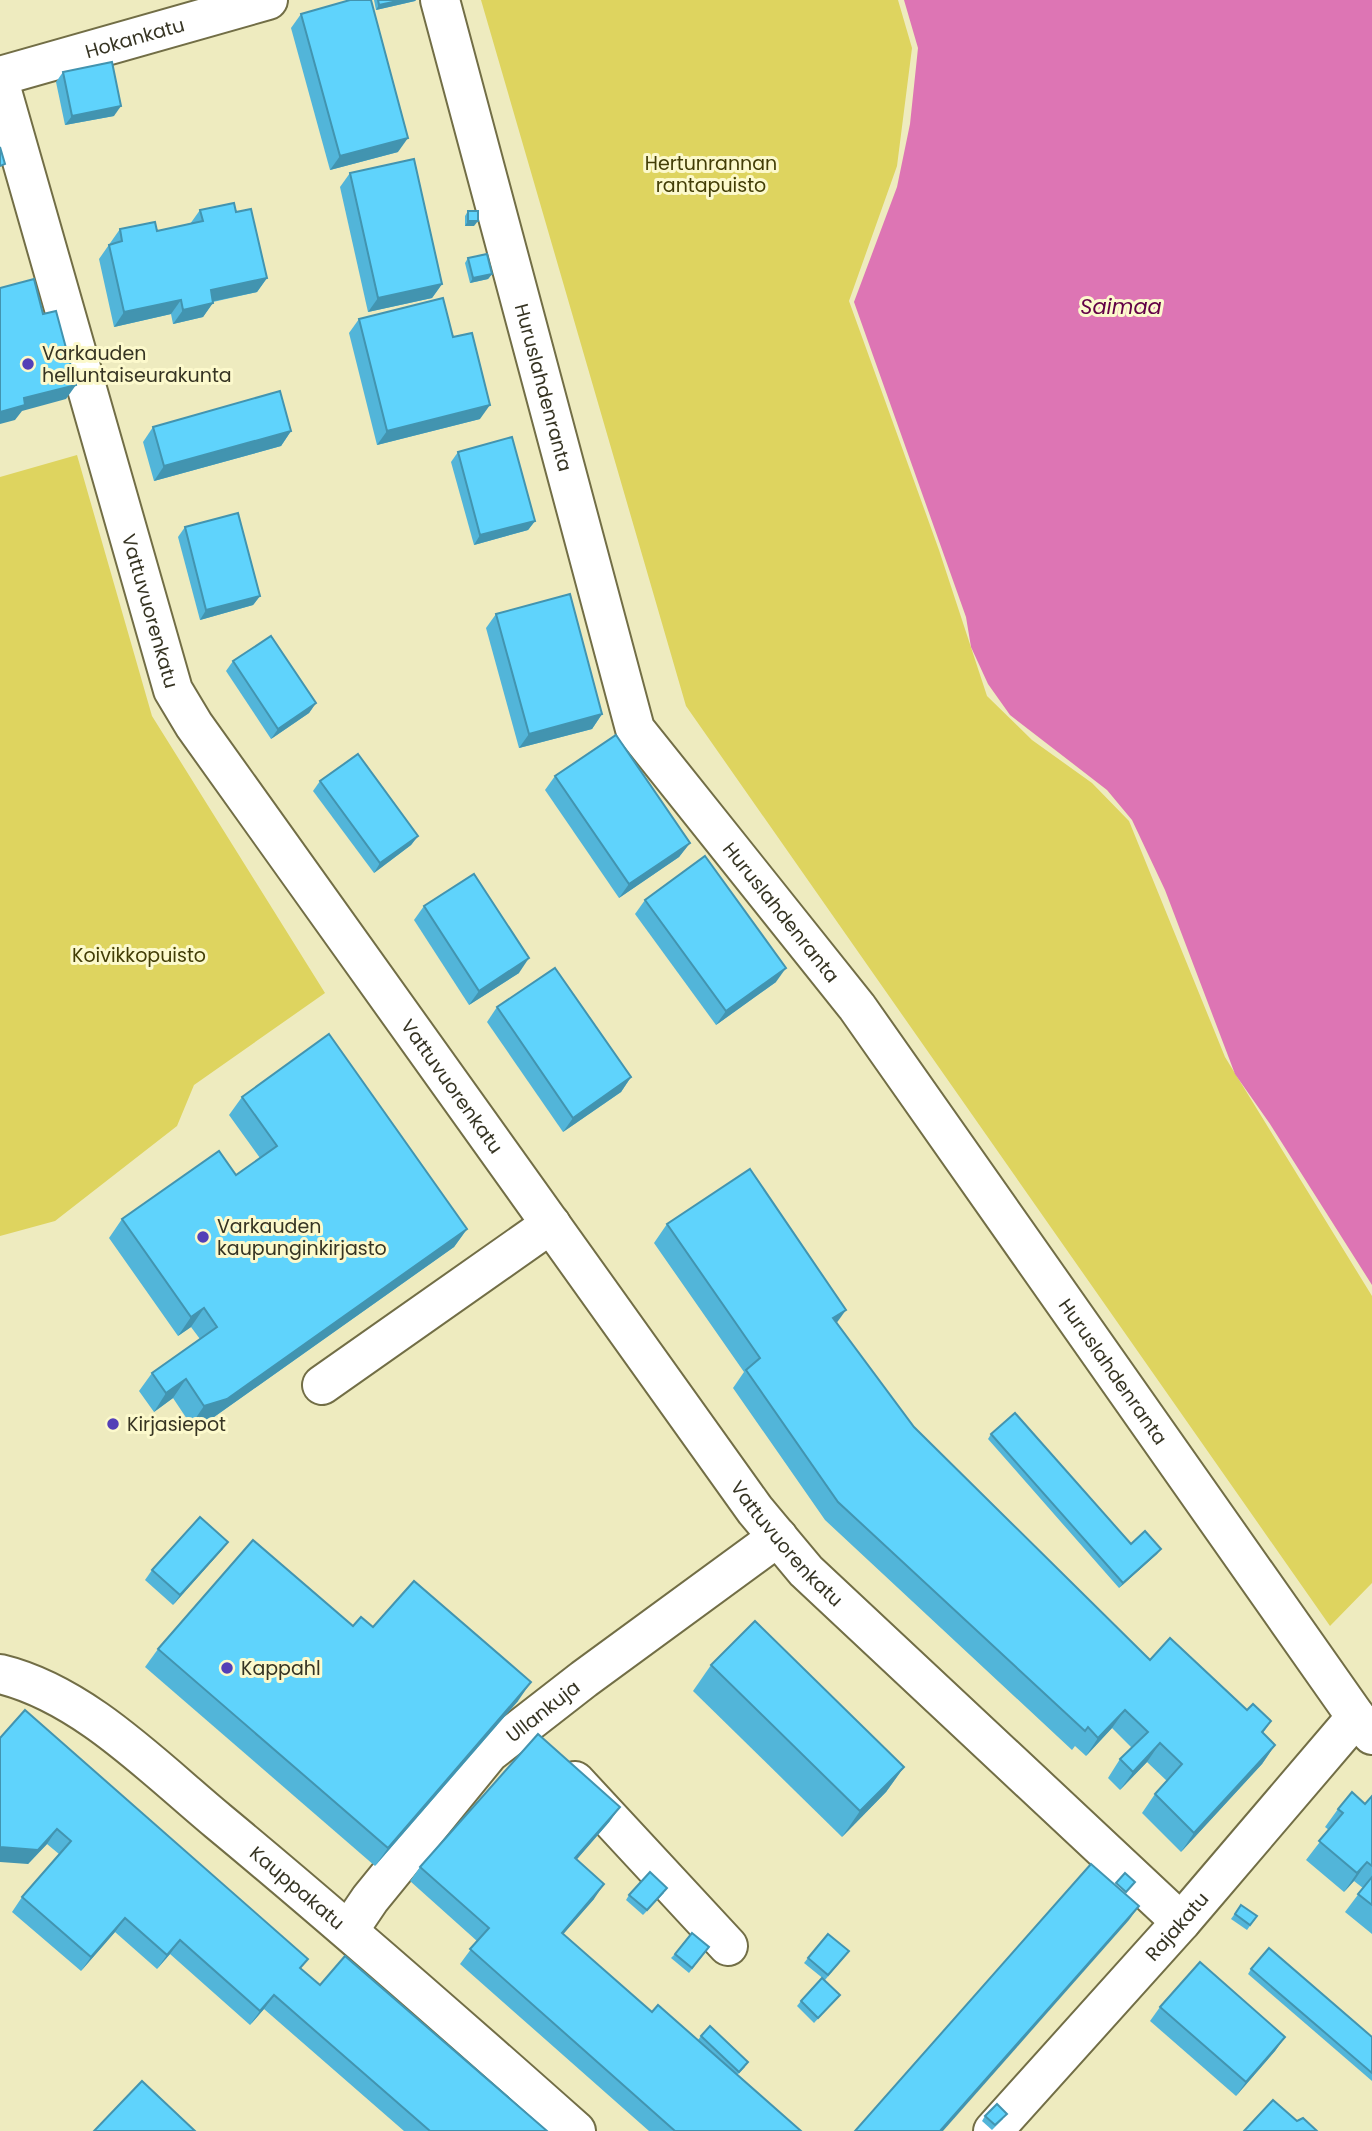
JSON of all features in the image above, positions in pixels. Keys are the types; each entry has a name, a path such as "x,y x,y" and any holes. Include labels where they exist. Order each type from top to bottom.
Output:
{"street":[{"name":"Hokankatu","path":"0,76 268,0"},
{"name":"Huruslahdenranta","path":"440,0 635,729 857,1007 1364,1726"},
{"name":"Vattuvuorenkatu","path":"0,84 173,690 194,725 755,1510 806,1572 1181,1922"},
{"path":"321,1385 551,1224"},
{"name":"Ullankuja","path":"349,1930 370,1899 489,1753 778,1537"},
{"name":"Kauppakatu","path":"0,1674 28,1681 89,1714 349,1930 576,2131"},
{"path":"524,1726 728,1946"},
{"name":"Rajakatu","path":"993,2131 1181,1922 1364,1726"}],"green space":[{"name":"Hertunrannan rantapuisto","path":"481,0 898,0 912,48 897,166 849,301 939,550 987,696 1032,740 1092,783 1129,821 1225,1057 1372,1296 1372,1583 1330,1626 686,706"},
{"name":"Koivikkopuisto","path":"77,455 152,716 325,993 194,1085 177,1126 55,1221 0,1236 0,477"}],"water":[{"name":"Saimaa","path":"904,0 1372,0 1372,1285 1270,1124 1235,1074 1165,890 1132,820 1107,790 1010,715 988,684 971,647 966,617 854,302 897,187 910,124 918,48"}],"building":[{"path":"350,0 371,0 408,138 340,156 301,14"},
{"path":"378,0 402,0 379,5"},
{"path":"112,62 121,106 72,116 63,72"},
{"path":"0,147 5,164 0,166"},
{"path":"414,159 442,284 378,298 350,173"},
{"path":"234,203 236,212 251,209 267,278 211,290 213,303 183,310 181,300 124,312 109,245 122,241 120,229 155,222 157,231 203,221 200,210"},
{"path":"468,211 478,211 478,221 468,221"},
{"path":"487,254 492,274 473,278 468,258"},
{"name":"Varkauden helluntaiseurakunta","path":"34,279 43,314 56,311 76,385 24,398 25,405 0,412 0,288"},
{"path":"443,298 453,337 472,333 490,405 387,431 359,319"},
{"path":"280,391 291,431 164,466 153,427"},
{"path":"512,437 535,521 480,535 458,452"},
{"path":"238,513 260,596 206,610 185,527"},
{"path":"570,594 602,714 529,734 496,614"},
{"path":"271,636 316,703 278,729 233,661"},
{"path":"616,735 690,843 629,884 555,776"},
{"path":"358,754 418,836 380,863 320,781"},
{"path":"705,856 786,968 726,1011 645,900"},
{"path":"474,874 529,958 479,991 424,906"},
{"path":"555,968 631,1077 573,1118 497,1007"},
{"path":"329,1034 467,1229 227,1399 204,1406 186,1379 166,1393 152,1373 217,1327 204,1308 191,1317 122,1219 219,1151 236,1175 277,1146 242,1097"},
{"path":"750,1169 846,1310 833,1318 914,1427 1150,1660 1170,1638 1247,1710 1253,1704 1271,1721 1262,1732 1275,1745 1194,1833 1155,1794 1182,1764 1160,1743 1133,1772 1120,1759 1148,1732 1125,1710 1098,1738 1088,1727 1085,1731 838,1502 746,1370 760,1358 667,1224"},
{"path":"1015,1413 1131,1544 1145,1531 1161,1549 1123,1583 991,1434"},
{"path":"200,1517 228,1542 180,1595 152,1570"},
{"path":"253,1540 353,1626 361,1617 373,1627 414,1581 531,1682 388,1848 158,1649"},
{"path":"755,1621 904,1767 860,1811 711,1665"},
{"path":"25,1710 308,1959 300,1968 320,1985 345,1956 547,2131 430,2131 274,1995 260,2011 180,1940 167,1955 125,1918 91,1957 22,1897 71,1841 57,1829 38,1850 0,1847 0,1738"},
{"path":"538,1734 620,1807 575,1858 604,1884 562,1933 652,2012 658,2005 801,2131 675,2131 470,1949 489,1928 420,1867"},
{"path":"1352,1792 1365,1804 1372,1796 1372,1866 1367,1862 1357,1873 1319,1841 1343,1813 1338,1809"},
{"path":"1091,1864 1139,1906 940,2131 855,2131"},
{"path":"650,1872 667,1888 647,1910 629,1895"},
{"path":"1125,1873 1135,1882 1126,1892 1116,1883"},
{"path":"1372,1877 1372,1905 1358,1894"},
{"path":"1241,1905 1257,1916 1250,1925 1235,1914"},
{"path":"692,1933 709,1947 692,1968 675,1954"},
{"path":"828,1934 849,1951 828,1975 808,1958"},
{"path":"1269,1948 1372,2037 1372,2073 1251,1969"},
{"path":"1200,1962 1285,2037 1246,2082 1160,2007"},
{"path":"822,1978 840,1995 818,2018 801,2001"},
{"path":"710,2026 748,2062 739,2072 701,2036"},
{"path":"142,2081 195,2131 94,2131"},
{"path":"1273,2100 1297,2121 1303,2118 1317,2131 1244,2131"},
{"path":"997,2104 1007,2114 995,2125 985,2116"}],"place":[{"name":"Varkauden helluntaiseurakunta","path":"28,364"},
{"name":"Varkauden kaupunginkirjasto","path":"203,1237"},
{"name":"Kirjasiepot","path":"113,1424"},
{"name":"Kappahl","path":"227,1668"}]}
